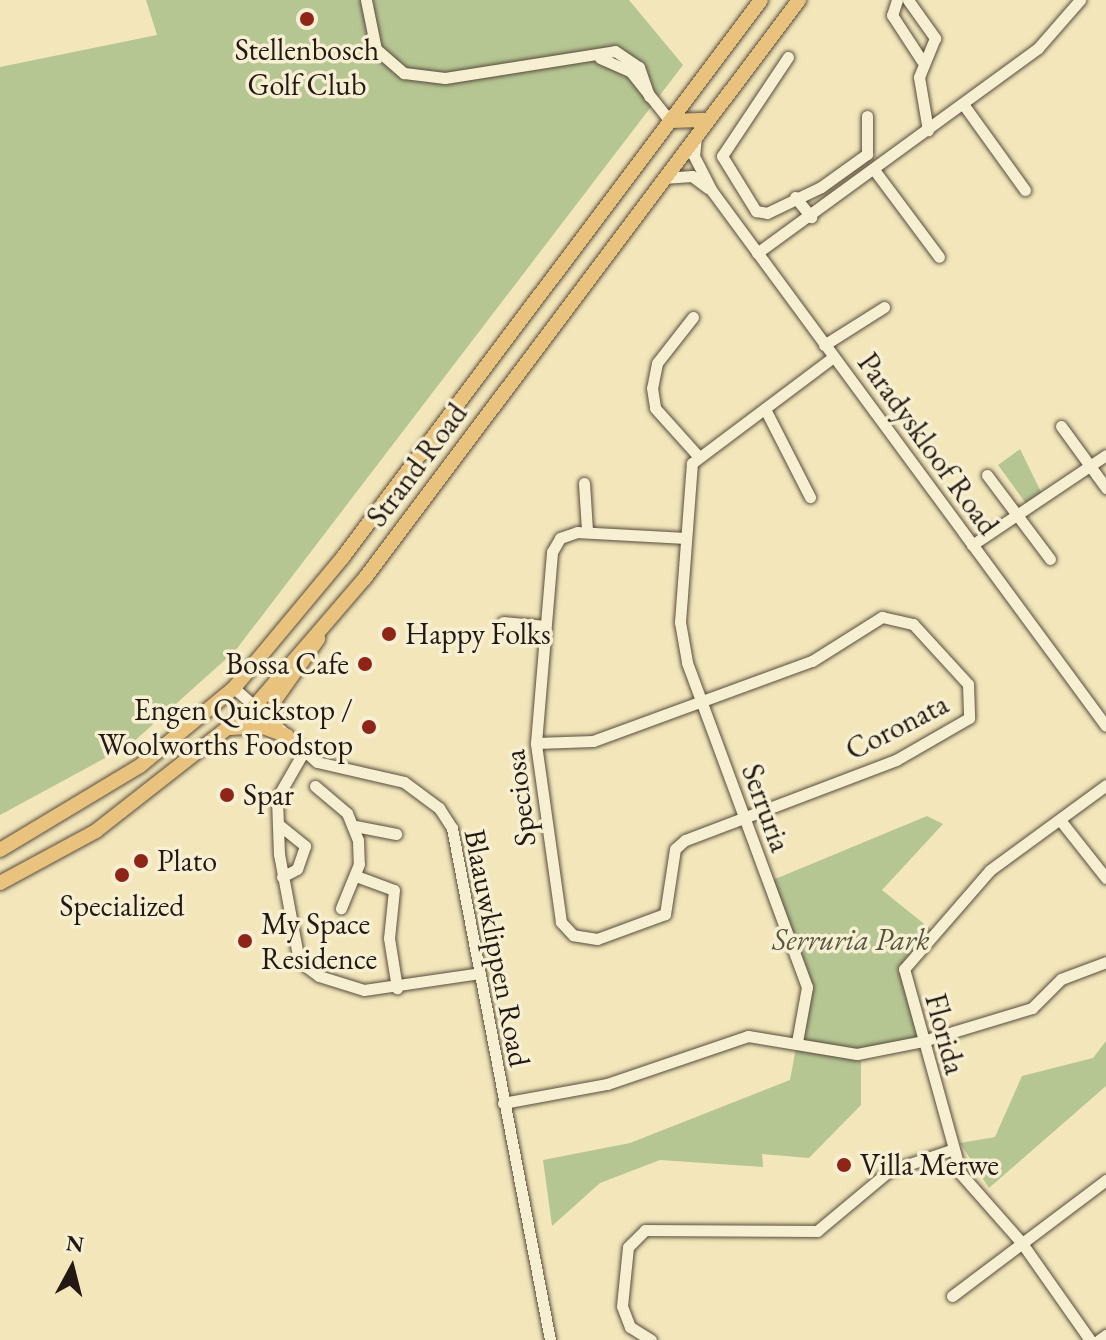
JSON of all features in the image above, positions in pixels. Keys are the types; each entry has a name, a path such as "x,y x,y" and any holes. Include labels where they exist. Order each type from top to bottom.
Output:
{"main road":[{"name":"Strand Road","path":"0,850 140,766 234,688 343,557 761,0"},
{"name":"Strand Road","path":"0,883 96,831 254,707 320,631 799,0"},
{"path":"679,158 670,121 709,120"},
{"path":"231,728 282,731 275,700 312,655 320,631"}],"street":[{"path":"366,0 376,49 412,75 445,78 592,56 628,56 649,96 670,121"},
{"path":"897,0 892,15 922,61"},
{"path":"908,0 935,38 922,61 919,100 928,130"},
{"path":"757,253 875,171 1038,48 1080,0"},
{"path":"788,57 743,116 722,163 756,211 767,213 867,154 867,116"},
{"path":"963,104 1025,190"},
{"name":"Paradyskloof Road","path":"696,136 694,156 712,191 1106,726"},
{"path":"875,171 939,257"},
{"path":"663,178 692,176 712,191"},
{"path":"795,197 811,217"},
{"path":"824,345 884,307"},
{"path":"693,317 657,363 652,388 655,408 698,456 833,357"},
{"path":"765,409 810,497"},
{"path":"1061,426 1106,488"},
{"path":"972,545 1019,517 1106,455"},
{"name":"Serruria","path":"698,456 689,470 680,639 807,987 797,1042"},
{"path":"987,475 1050,559"},
{"path":"584,483 587,531 685,538"},
{"name":"Speciosa","path":"587,531 560,538 552,552 536,743 561,922 573,935 597,939 659,919 669,906 680,844 745,819"},
{"name":"Coronata","path":"536,743 593,741 812,661 882,617 913,624 972,692 969,718 953,732 745,819"},
{"path":"503,622 545,626"},
{"name":"Blaauwklippen Road","path":"234,688 304,751 346,773 404,782 439,808 456,839 503,1103 550,1340"},
{"path":"304,751 278,789 282,877 304,966 364,990 397,988 480,973"},
{"name":"Florida","path":"1090,1340 1021,1242 967,1184 951,1150 905,980 908,959 990,870 1106,785"},
{"path":"315,786 355,826 396,834"},
{"path":"1060,820 1106,878"},
{"path":"278,824 305,846 297,869 282,877"},
{"path":"341,908 356,876 355,826"},
{"path":"356,876 394,890 389,938 397,988"},
{"path":"503,1103 607,1084 732,1039 797,1042 857,1054 923,1041 1032,1008 1061,979 1106,962"},
{"path":"651,1340 630,1327 622,1306 628,1247 645,1230 817,1231 889,1171 951,1150"},
{"path":"952,1296 1106,1180"},
{"path":"1099,1340 1106,1335"}],"green space":[{"name":"Stellenbosch Golf Club","path":"146,0 629,0 683,65 235,651 131,744 0,815 0,67 157,35"},
{"path":"1020,449 1042,494 1027,505 998,465"},
{"name":"Serruria Park","path":"927,816 943,824 882,890 933,931 908,959 923,1041 864,1054 797,1042 807,999 768,882"},
{"path":"1106,1041 1106,1086 989,1188 960,1143 995,1137 1022,1076 1093,1058"},
{"path":"796,1048 861,1061 861,1105 809,1158 762,1154 763,1167 660,1160 600,1183 552,1226 543,1160 630,1143 790,1080"}],"place":[{"name":"Stellenbosch Golf Club","path":"307,19"},
{"name":"Happy Folks","path":"389,634"},
{"name":"Bossa Cafe","path":"365,664"},
{"name":"Engen Quickstop / Woolworths Foodstop","path":"369,727"},
{"name":"Spar","path":"227,795"},
{"name":"Plato","path":"141,861"},
{"name":"Specialized","path":"122,875"},
{"name":"My Space Residence","path":"245,941"},
{"name":"Villa Merwe","path":"844,1165"}]}
